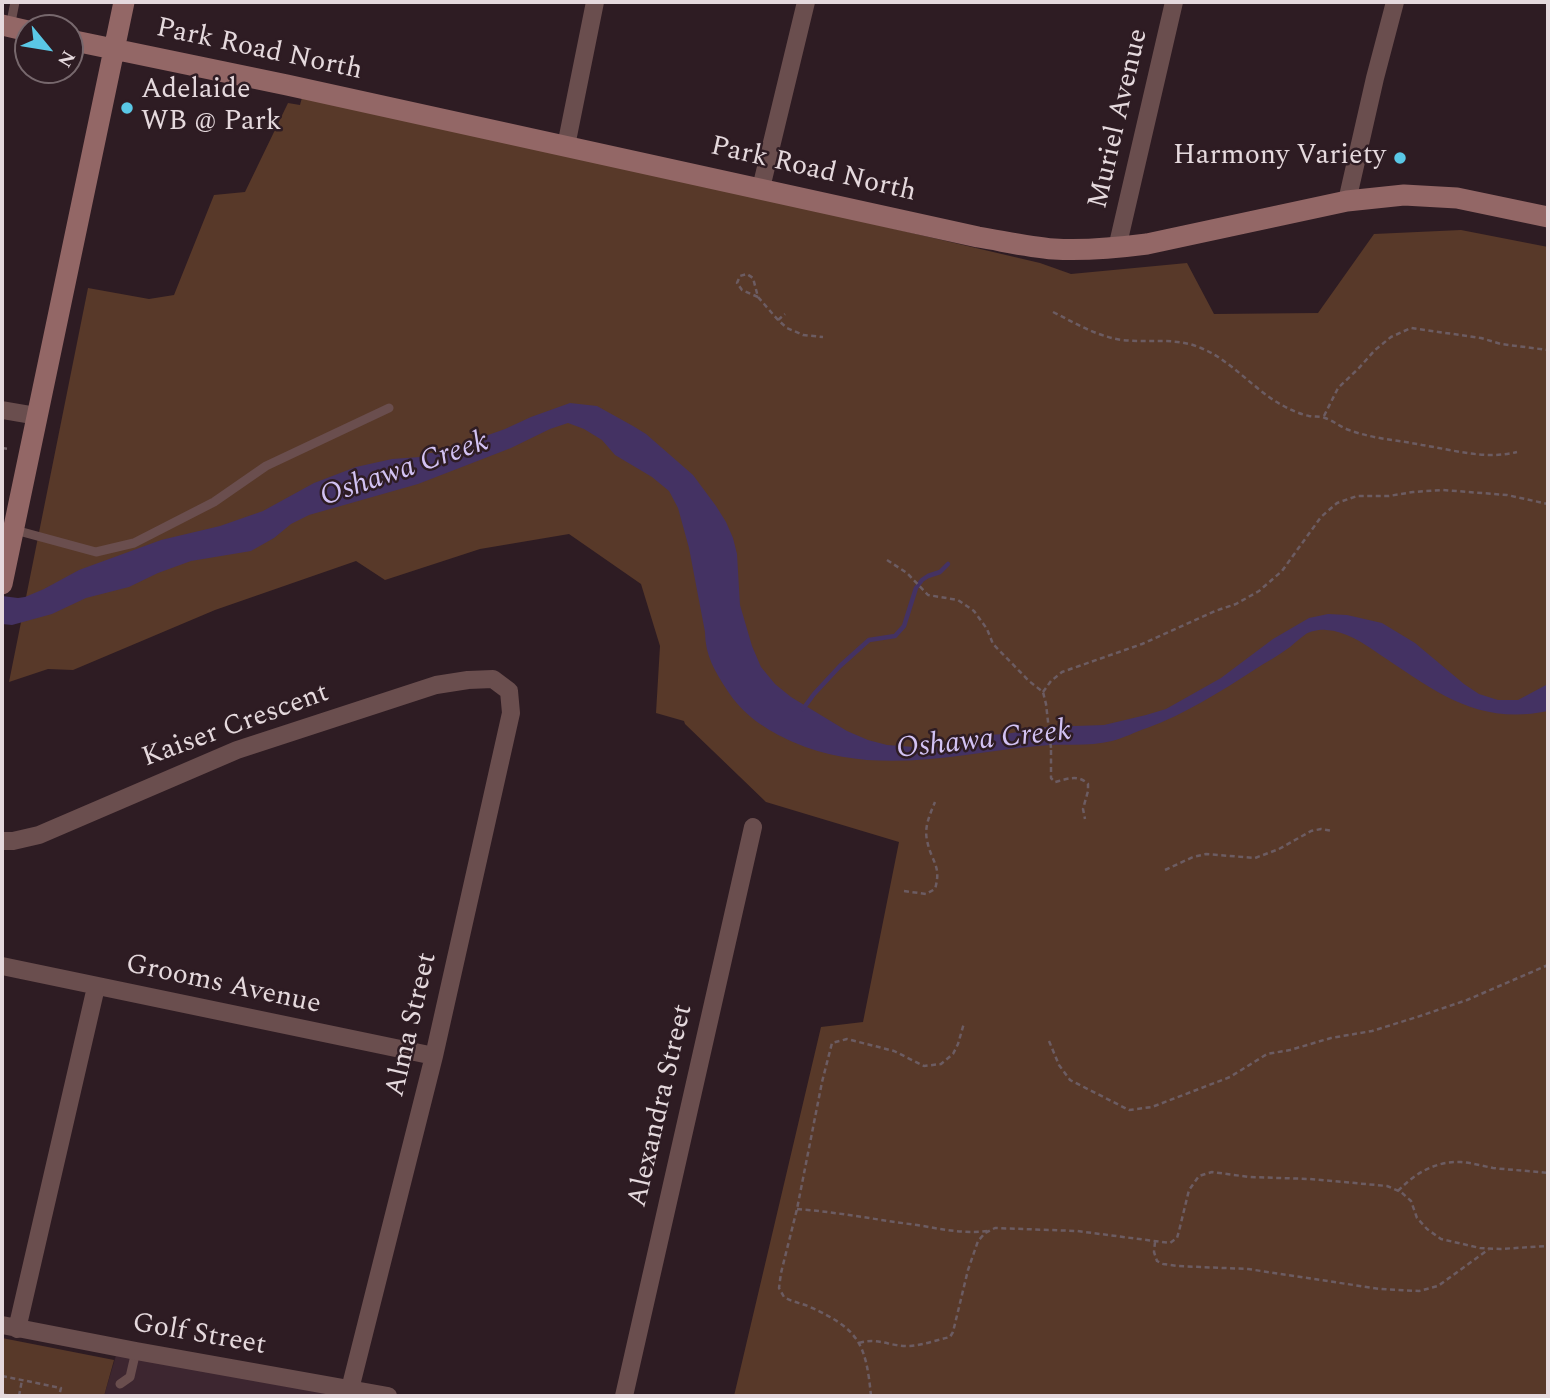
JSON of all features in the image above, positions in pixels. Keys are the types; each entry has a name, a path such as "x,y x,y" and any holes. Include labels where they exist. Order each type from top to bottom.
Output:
{"main road":[{"path":"2,584 124,2"},
{"name":"Park Road North","path":"84,43 1029,246 1055,249 1117,248 1147,244 1347,201 1404,195 1485,203 1548,218"}],"street":[{"path":"566,146 595,2"},
{"path":"761,188 806,2"},
{"name":"Muriel Avenue","path":"1117,248 1174,2"},
{"path":"1347,201 1395,2"},
{"path":"2,410 37,416"},
{"name":"Kaiser Crescent","path":"2,841 39,835 237,750 305,727 436,685 493,679"},
{"name":"Alma Street","path":"350,1389 434,1056 511,713 509,691 493,679"},
{"name":"Alexandra Street","path":"624,1396 753,827"},
{"name":"Grooms Avenue","path":"2,966 434,1056"},
{"path":"10,1327 96,986"},
{"name":"Golf Street","path":"10,1327 388,1396"}],"lane":[{"path":"13,27 15,2"},
{"path":"13,530 96,552 134,543 214,502 267,466 389,408"},
{"path":"120,1384 130,1377 136,1351"}],"path":[{"path":"758,297 754,278 747,274 740,276 737,283 742,290 758,297 787,328 803,335 823,337"},
{"path":"1053,312 1095,334 1145,342 1172,340 1203,348 1225,361 1278,403 1296,412 1324,417 1345,429 1482,456 1517,452"},
{"path":"778,320 785,314"},
{"path":"1324,417 1338,388 1391,337 1411,328 1548,350"},
{"path":"2,448 9,449"},
{"path":"1043,692 1062,672 1142,644 1236,604 1259,590 1282,571 1321,517 1337,503 1357,496 1389,496 1443,490 1507,495 1548,503"},
{"path":"887,559 907,572 928,595 958,600 974,611 987,629 993,645 1028,681 1043,692 1051,749 1051,778 1055,782 1074,777 1083,779 1088,784 1083,809 1085,819"},
{"path":"904,891 926,894 936,889 939,876 926,832 935,802"},
{"path":"1165,870 1206,855 1255,858 1279,849 1311,831 1333,831"},
{"path":"1049,1041 1059,1065 1070,1080 1129,1110 1152,1107 1230,1077 1267,1054 1372,1031 1417,1017 1467,1000 1548,965"},
{"path":"871,1396 869,1367 859,1343 843,1325 827,1315 784,1297 779,1288 822,1082 832,1043 847,1039 894,1051 925,1066 941,1064 953,1054 964,1023"},
{"path":"1398,1191 1423,1170 1447,1162 1548,1173"},
{"path":"859,1343 870,1340 912,1346 950,1337 978,1241 985,1233 995,1228 1077,1231 1170,1243 1177,1238 1189,1190 1199,1176 1212,1172 1387,1186 1411,1200 1417,1218 1441,1239 1489,1249 1548,1246"},
{"path":"797,1209 943,1230 970,1233 990,1231"},
{"path":"1155,1242 1157,1261 1163,1264 1248,1269 1380,1289 1419,1290 1438,1286 1489,1249"},
{"path":"2,1376 61,1388 60,1396"},
{"path":"19,1396 22,1380"}],"shaded area":[{"path":"305,86 1040,263 1071,274 1187,263 1214,314 1318,313 1374,234 1461,230 1548,247 1548,1396 734,1396 821,1027 863,1022 899,842 766,802 684,721 656,713 660,646 641,584 569,534 480,549 385,580 356,561 215,610 73,670 48,669 9,682 88,288 149,299 174,295 214,195 245,192 288,103 300,105"},
{"path":"2,1338 114,1360 104,1396 2,1396"},
{"path":"117,1352 345,1396 104,1396"}],"water":[{"name":"Oshawa Creek","path":"570,403 597,406 633,426 693,475 716,506 733,538 737,554 740,605 761,667 775,684 791,697 847,731 868,740 887,745 928,748 949,746 985,735 1046,727 1104,725 1146,715 1166,709 1221,678 1273,639 1309,618 1328,614 1347,615 1382,623 1415,643 1479,694 1498,700 1518,700 1548,684 1548,711 1500,714 1458,702 1419,681 1354,638 1321,630 1306,634 1281,653 1189,709 1112,741 914,760 854,759 823,753 793,742 756,721 733,699 718,677 707,648 689,548 678,508 669,491 652,477 615,455 602,440 568,423 418,484 309,515 251,551 191,561 129,587 86,598 52,614 12,625 2,624 2,596 25,597 79,570 161,540 220,526 263,511 314,483 356,467 461,448 474,440"}],"waterway":[{"path":"803,709 840,666 869,640 895,636 904,626 916,588 922,580 940,572 948,564"}],"place":[{"name":"Adelaide WB @ Park","path":"127,108"},
{"name":"Harmony Variety","path":"1400,158"}]}
